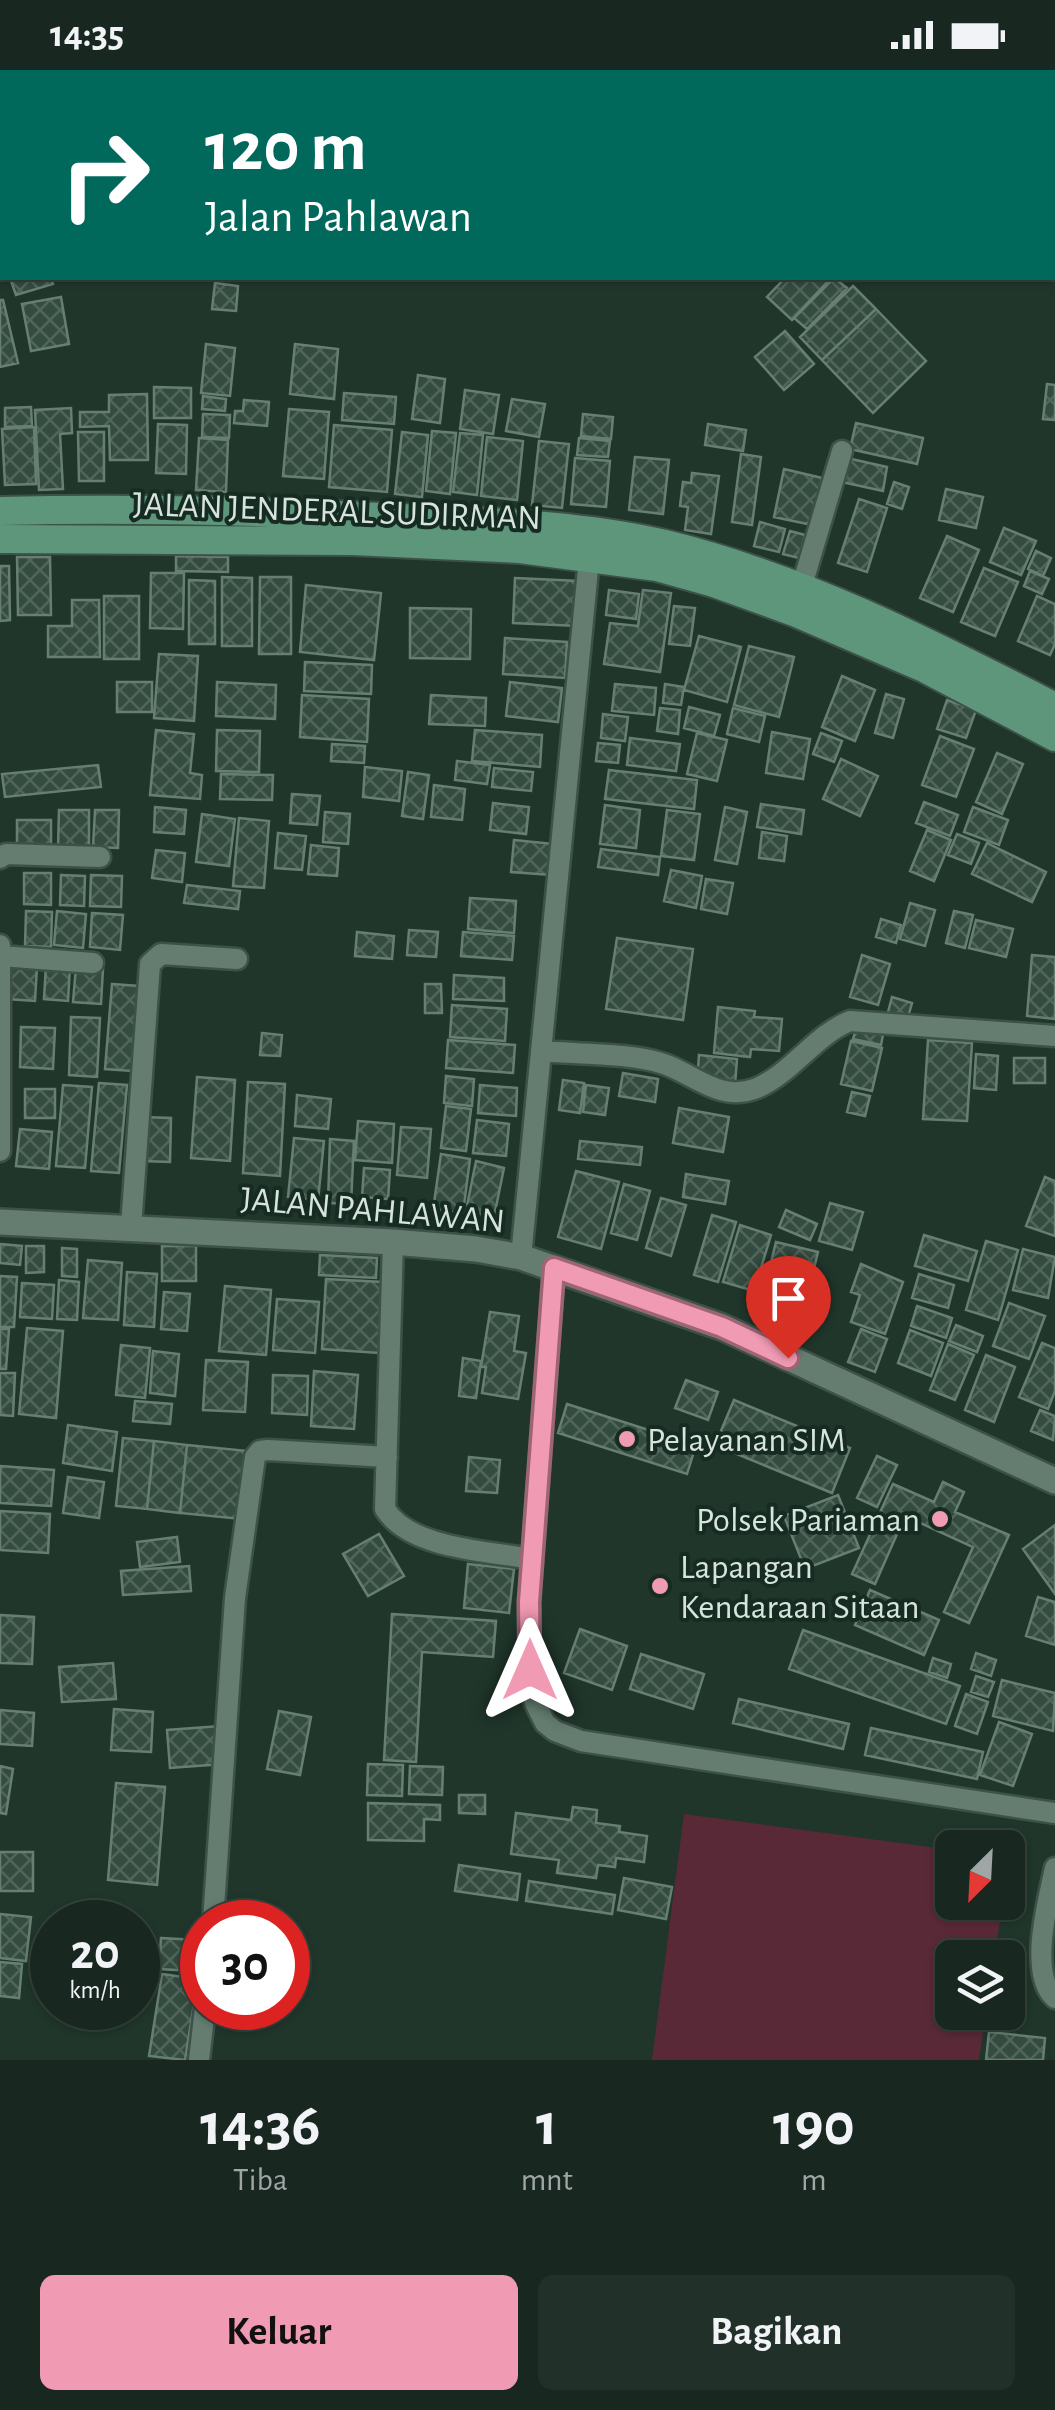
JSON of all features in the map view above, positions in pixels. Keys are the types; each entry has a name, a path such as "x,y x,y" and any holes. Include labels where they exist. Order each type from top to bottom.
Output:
{"main road":[{"name":"JALAN JENDERAL SUDIRMAN","path":"0,512 84,510 353,528 657,567 794,612 926,669 1055,737"},
{"name":"JALAN JENDERAL SUDIRMAN","path":"0,539 521,523 592,531 682,549 800,589 938,646 1055,707"}],"street":[{"path":"800,589 842,451"},
{"path":"522,1257 589,559"},
{"path":"0,858 6,854 100,858"},
{"path":"0,945 0,1151"},
{"path":"130,1227 150,964 161,954 237,959"},
{"path":"0,956 93,963"},
{"path":"541,1051 662,1063 697,1083 744,1092 765,1084 850,1021 1055,1036"},
{"name":"JALAN PAHLAWAN","path":"0,1222 393,1242 476,1248 522,1257 722,1327 1055,1481"},
{"path":"393,1242 385,1509 394,1522 422,1538 532,1559"},
{"path":"554,1268 532,1559 530,1687 545,1723 566,1736 1055,1812"},
{"path":"214,1900 235,1598 256,1457 260,1451 268,1450 386,1457"},
{"path":"1055,1868 1040,1969 1047,1991 1055,1998"},
{"path":"199,2060 202,2030"}],"shaded area":[{"path":"684,1814 935,1848 935,1920 1000,1920 997,1940 935,1940 935,2030 983,2030 979,2060 652,2060"}],"building":[{"path":"11,280 52,280 53,284 16,295"},
{"path":"783,280 829,280 792,320 767,297"},
{"path":"832,280 847,288 807,329 794,318"},
{"path":"215,283 238,286 236,311 212,309"},
{"path":"853,286 876,309 822,360 800,337"},
{"path":"61,297 69,344 31,351 22,304"},
{"path":"0,300 18,363 0,367"},
{"path":"876,309 926,361 873,413 822,360"},
{"path":"785,331 814,364 784,390 755,357"},
{"path":"206,344 235,348 230,396 201,393"},
{"path":"295,344 338,349 334,399 290,394"},
{"path":"418,375 445,379 440,423 412,419"},
{"path":"1047,384 1055,385 1055,420 1043,419"},
{"path":"154,387 191,388 191,418 154,418"},
{"path":"465,390 499,395 493,434 460,429"},
{"path":"344,393 396,397 394,424 342,420"},
{"path":"147,394 148,460 110,460 109,426 80,427 80,412 109,412 109,395"},
{"path":"203,396 226,399 225,411 202,409"},
{"path":"512,399 545,404 539,437 506,431"},
{"path":"244,400 269,402 267,426 234,423 235,411 243,411"},
{"path":"31,407 32,426 5,427 5,408"},
{"path":"71,408 72,433 60,434 63,489 39,490 35,410"},
{"path":"289,409 329,412 324,479 283,476"},
{"path":"203,414 230,415 229,438 202,437"},
{"path":"583,414 613,417 611,439 581,436"},
{"path":"856,423 923,438 917,464 850,449"},
{"path":"158,424 187,425 186,474 156,473"},
{"path":"708,424 746,430 743,451 705,445"},
{"path":"334,425 392,430 387,492 329,487"},
{"path":"34,427 36,484 5,485 2,429"},
{"path":"432,431 456,433 450,494 426,491"},
{"path":"78,432 104,432 104,481 79,481"},
{"path":"402,432 428,435 422,497 395,494"},
{"path":"460,433 483,435 477,495 453,492"},
{"path":"487,437 523,441 517,500 481,496"},
{"path":"199,438 228,440 226,492 196,490"},
{"path":"579,438 610,441 608,457 577,455"},
{"path":"539,441 569,444 562,508 532,505"},
{"path":"741,454 761,457 752,525 732,522"},
{"path":"635,457 669,460 663,514 629,510"},
{"path":"575,458 610,461 606,507 571,504"},
{"path":"847,458 887,467 883,491 842,482"},
{"path":"784,469 822,478 812,525 774,517"},
{"path":"692,473 719,476 711,534 685,530 688,507 680,506 683,482 691,483"},
{"path":"894,482 909,487 902,509 887,504"},
{"path":"946,489 983,497 976,528 939,520"},
{"path":"859,499 887,508 867,572 838,563"},
{"path":"760,522 785,529 779,552 754,546"},
{"path":"1004,528 1036,541 1021,575 990,562"},
{"path":"790,531 805,535 799,558 783,554"},
{"path":"947,536 979,550 953,612 920,598"},
{"path":"1036,551 1051,558 1043,576 1028,569"},
{"path":"176,556 228,557 228,572 176,571"},
{"path":"17,557 50,557 51,615 18,615"},
{"path":"0,566 9,566 10,620 0,621"},
{"path":"984,568 1018,582 995,636 961,622"},
{"path":"1030,571 1049,579 1042,594 1024,586"},
{"path":"151,573 184,573 183,629 150,628"},
{"path":"222,577 252,578 252,646 222,646"},
{"path":"260,577 291,577 291,654 259,654"},
{"path":"515,578 579,581 577,626 513,623"},
{"path":"189,580 215,581 215,644 189,644"},
{"path":"306,585 381,593 374,660 300,652"},
{"path":"609,590 639,594 636,619 606,615"},
{"path":"643,590 671,593 660,672 604,664 610,623 638,626"},
{"path":"104,596 139,596 139,659 104,659"},
{"path":"1037,596 1055,604 1055,644 1050,655 1018,641"},
{"path":"72,600 99,600 100,657 48,657 48,626 72,626"},
{"path":"674,606 695,608 690,646 669,644"},
{"path":"410,608 471,609 470,659 410,658"},
{"path":"699,636 741,647 727,702 684,690"},
{"path":"505,638 567,642 565,678 503,674"},
{"path":"749,646 794,657 779,717 734,705"},
{"path":"159,654 198,656 194,721 154,718"},
{"path":"305,662 372,665 371,694 304,691"},
{"path":"842,676 875,690 855,741 822,727"},
{"path":"117,682 152,682 152,712 117,712"},
{"path":"217,682 276,685 275,719 216,716"},
{"path":"510,682 562,688 558,722 506,716"},
{"path":"615,684 656,688 654,715 612,711"},
{"path":"665,684 684,687 681,705 663,703"},
{"path":"886,694 904,699 893,738 875,733"},
{"path":"302,695 369,699 367,742 300,737"},
{"path":"431,695 486,698 485,726 429,724"},
{"path":"947,700 976,710 966,738 937,729"},
{"path":"689,707 720,715 714,736 684,728"},
{"path":"660,708 680,710 678,734 657,731"},
{"path":"733,708 765,716 759,742 727,734"},
{"path":"603,714 628,717 625,741 601,738"},
{"path":"156,730 194,734 190,773 202,775 200,799 150,795"},
{"path":"217,730 260,731 259,772 216,771"},
{"path":"475,730 542,735 540,767 472,761"},
{"path":"772,732 810,739 803,779 766,773"},
{"path":"697,733 727,740 717,781 687,774"},
{"path":"821,733 842,741 834,762 813,754"},
{"path":"940,736 974,749 956,797 922,785"},
{"path":"630,738 680,744 676,771 627,765"},
{"path":"598,743 620,745 618,763 596,761"},
{"path":"332,744 365,746 364,763 331,761"},
{"path":"997,753 1023,764 1002,814 976,802"},
{"path":"841,759 878,776 860,816 823,799"},
{"path":"457,761 490,765 487,784 455,780"},
{"path":"98,765 101,787 5,797 2,774"},
{"path":"365,767 402,771 399,801 363,797"},
{"path":"494,768 533,772 531,791 492,787"},
{"path":"609,770 697,780 694,809 605,799"},
{"path":"408,772 429,775 423,819 402,816"},
{"path":"221,774 273,775 272,800 220,799"},
{"path":"434,785 465,789 462,820 431,817"},
{"path":"292,794 320,796 317,825 290,823"},
{"path":"924,802 958,815 950,836 916,823"},
{"path":"493,803 529,807 526,834 490,830"},
{"path":"761,804 804,810 801,834 757,827"},
{"path":"605,805 640,810 636,848 600,844"},
{"path":"155,807 186,810 184,834 154,832"},
{"path":"725,807 747,812 737,864 715,860"},
{"path":"973,807 1008,820 999,845 964,832"},
{"path":"59,810 89,810 89,848 58,848"},
{"path":"95,810 119,810 118,848 93,847"},
{"path":"667,810 700,814 694,860 661,856"},
{"path":"325,812 350,814 348,844 323,842"},
{"path":"202,814 235,819 229,866 196,862"},
{"path":"239,818 269,821 264,888 233,886"},
{"path":"17,820 51,820 51,847 17,846"},
{"path":"927,830 951,840 934,881 910,871"},
{"path":"762,832 787,836 784,861 759,858"},
{"path":"278,833 306,836 302,870 275,868"},
{"path":"957,834 979,843 971,864 948,855"},
{"path":"514,840 554,844 551,875 511,872"},
{"path":"987,843 1046,872 1032,902 972,874"},
{"path":"311,845 339,848 337,876 308,874"},
{"path":"601,849 660,857 658,875 598,867"},
{"path":"156,850 185,853 182,882 152,878"},
{"path":"671,870 702,876 696,908 664,901"},
{"path":"24,873 51,873 51,905 24,904"},
{"path":"61,875 85,876 84,906 60,905"},
{"path":"91,875 122,876 121,907 90,906"},
{"path":"706,879 733,883 727,914 701,909"},
{"path":"187,885 240,891 238,909 184,903"},
{"path":"470,898 516,901 514,933 468,929"},
{"path":"910,903 935,910 925,946 900,939"},
{"path":"26,911 52,912 51,947 25,946"},
{"path":"57,911 86,914 83,948 54,945"},
{"path":"954,911 973,915 965,948 946,943"},
{"path":"92,913 123,915 120,950 90,947"},
{"path":"881,919 901,925 896,943 876,937"},
{"path":"976,920 1013,929 1006,957 969,948"},
{"path":"409,930 438,932 436,957 407,955"},
{"path":"357,932 394,936 392,959 355,956"},
{"path":"463,932 514,936 512,960 461,956"},
{"path":"617,938 693,949 683,1020 606,1009"},
{"path":"862,955 890,964 878,1005 850,997"},
{"path":"1032,955 1055,957 1055,1019 1027,1016"},
{"path":"9,965 37,967 35,1001 7,999"},
{"path":"46,965 70,966 68,1001 44,999"},
{"path":"76,967 103,969 101,1004 73,1002"},
{"path":"454,975 504,978 504,1001 453,999"},
{"path":"112,984 139,986 132,1071 105,1069"},
{"path":"425,984 441,984 442,1013 425,1013"},
{"path":"892,997 912,1003 908,1017 888,1012"},
{"path":"452,1005 507,1009 505,1041 450,1037"},
{"path":"718,1007 755,1011 754,1017 782,1019 779,1051 751,1049 750,1057 714,1053"},
{"path":"71,1017 100,1018 97,1077 69,1075"},
{"path":"21,1027 55,1028 53,1069 20,1067"},
{"path":"856,1029 883,1035 881,1045 853,1039"},
{"path":"262,1033 282,1035 280,1056 260,1055"},
{"path":"448,1040 515,1045 513,1073 446,1068"},
{"path":"928,1040 972,1043 967,1121 923,1119"},
{"path":"851,1041 882,1048 872,1091 841,1084"},
{"path":"976,1054 998,1056 996,1090 974,1088"},
{"path":"699,1055 737,1059 735,1085 697,1082"},
{"path":"1014,1058 1045,1058 1045,1083 1014,1083"},
{"path":"623,1073 658,1079 655,1102 619,1096"},
{"path":"446,1076 474,1079 472,1106 444,1103"},
{"path":"197,1077 235,1080 230,1161 191,1158"},
{"path":"563,1080 584,1083 580,1113 559,1110"},
{"path":"248,1082 285,1084 280,1176 243,1173"},
{"path":"99,1083 127,1085 119,1173 91,1171"},
{"path":"63,1085 92,1087 85,1168 56,1166"},
{"path":"480,1085 517,1088 516,1116 478,1113"},
{"path":"586,1085 609,1088 605,1115 583,1112"},
{"path":"25,1089 55,1089 55,1118 25,1118"},
{"path":"852,1092 870,1096 865,1116 847,1112"},
{"path":"297,1095 331,1099 328,1129 295,1126"},
{"path":"446,1106 471,1109 466,1151 441,1148"},
{"path":"679,1108 729,1117 723,1152 673,1143"},
{"path":"143,1117 171,1118 170,1162 142,1161"},
{"path":"477,1120 509,1124 506,1156 473,1153"},
{"path":"358,1121 394,1124 392,1163 355,1160"},
{"path":"401,1127 431,1129 427,1178 397,1175"},
{"path":"20,1129 52,1132 49,1169 16,1166"},
{"path":"294,1138 324,1141 318,1200 288,1197"},
{"path":"330,1139 354,1141 351,1204 328,1203"},
{"path":"580,1141 642,1147 640,1165 578,1159"},
{"path":"441,1154 470,1159 463,1213 433,1210"},
{"path":"476,1161 504,1168 494,1217 466,1211"},
{"path":"364,1168 390,1170 388,1199 362,1197"},
{"path":"576,1171 619,1182 601,1249 558,1237"},
{"path":"686,1174 729,1181 725,1204 683,1197"},
{"path":"1045,1177 1055,1181 1055,1236 1026,1226"},
{"path":"624,1184 650,1191 637,1240 611,1233"},
{"path":"661,1198 686,1205 671,1256 646,1248"},
{"path":"830,1203 863,1212 852,1250 819,1241"},
{"path":"786,1210 817,1224 810,1240 779,1227"},
{"path":"712,1215 736,1222 718,1282 694,1275"},
{"path":"740,1225 771,1235 754,1291 723,1282"},
{"path":"924,1235 977,1251 968,1281 915,1266"},
{"path":"986,1241 1018,1250 998,1320 966,1310"},
{"path":"776,1242 818,1252 805,1305 763,1295"},
{"path":"0,1244 22,1246 20,1265 0,1263"},
{"path":"26,1246 44,1246 44,1272 26,1273"},
{"path":"162,1246 196,1246 196,1281 162,1281"},
{"path":"62,1248 77,1249 77,1277 62,1276"},
{"path":"1023,1249 1055,1257 1048,1298 1013,1290"},
{"path":"320,1255 377,1258 376,1278 319,1275"},
{"path":"88,1260 122,1263 118,1320 83,1318"},
{"path":"861,1264 903,1282 885,1334 851,1322 860,1295 851,1292"},
{"path":"127,1272 157,1274 154,1327 124,1325"},
{"path":"919,1274 954,1285 948,1308 912,1298"},
{"path":"0,1276 17,1277 14,1327 0,1327"},
{"path":"326,1279 383,1282 379,1353 322,1349"},
{"path":"59,1280 79,1282 77,1320 57,1319"},
{"path":"22,1283 54,1285 52,1319 20,1317"},
{"path":"225,1286 271,1290 266,1355 219,1351"},
{"path":"164,1292 190,1294 187,1331 161,1329"},
{"path":"277,1299 319,1302 315,1353 273,1350"},
{"path":"1009,1303 1045,1316 1029,1359 993,1346"},
{"path":"917,1306 952,1318 946,1338 911,1326"},
{"path":"490,1312 519,1316 514,1351 526,1353 518,1399 482,1393 486,1367 481,1367"},
{"path":"956,1325 983,1336 977,1352 949,1341"},
{"path":"27,1328 63,1331 56,1418 19,1414"},
{"path":"0,1329 9,1329 6,1369 0,1369"},
{"path":"861,1329 887,1339 875,1372 848,1362"},
{"path":"910,1330 943,1343 931,1376 898,1363"},
{"path":"1042,1343 1055,1348 1055,1391 1048,1409 1019,1397"},
{"path":"948,1344 974,1355 955,1400 930,1390"},
{"path":"121,1345 150,1348 145,1398 116,1395"},
{"path":"153,1351 179,1354 175,1396 150,1393"},
{"path":"986,1355 1015,1367 994,1422 965,1410"},
{"path":"463,1358 481,1361 476,1398 459,1396"},
{"path":"206,1360 248,1362 245,1412 203,1410"},
{"path":"314,1371 358,1375 354,1429 311,1426"},
{"path":"0,1373 15,1373 13,1416 0,1415"},
{"path":"273,1375 308,1376 307,1415 272,1413"},
{"path":"686,1380 718,1392 708,1420 675,1408"},
{"path":"734,1400 850,1448 832,1493 715,1445"},
{"path":"135,1401 172,1404 170,1424 133,1421"},
{"name":"Pelayanan SIM","path":"567,1404 696,1445 687,1474 558,1433"},
{"path":"1040,1410 1055,1416 1053,1440 1031,1431"},
{"path":"68,1425 117,1432 112,1471 63,1463"},
{"path":"123,1438 154,1441 147,1509 116,1506"},
{"path":"154,1441 187,1445 180,1513 147,1509"},
{"path":"187,1445 248,1451 241,1519 180,1513"},
{"path":"877,1456 897,1465 877,1507 857,1498"},
{"path":"469,1457 500,1460 497,1493 466,1491"},
{"path":"0,1466 54,1470 51,1506 0,1503"},
{"path":"68,1477 104,1482 99,1518 63,1513"},
{"path":"943,1482 964,1492 955,1512 1009,1535 969,1623 944,1612 973,1547 905,1516 875,1584 852,1574 893,1484 934,1502"},
{"path":"838,1495 859,1548 805,1569 784,1516"},
{"path":"0,1511 50,1514 48,1553 0,1550"},
{"path":"1055,1525 1055,1594 1023,1549"},
{"path":"379,1534 404,1576 368,1596 343,1554"},
{"path":"177,1537 180,1562 140,1567 137,1542"},
{"path":"468,1564 514,1569 509,1613 464,1608"},
{"path":"189,1566 191,1591 123,1595 121,1571"},
{"path":"870,1590 939,1620 924,1655 855,1625"},
{"path":"1038,1597 1055,1602 1055,1645 1026,1636"},
{"path":"392,1614 496,1621 493,1657 422,1652 416,1762 384,1760"},
{"path":"0,1615 34,1617 32,1664 0,1663"},
{"path":"580,1629 627,1646 612,1690 564,1673"},
{"path":"803,1630 960,1686 946,1724 789,1669"},
{"path":"976,1653 996,1660 991,1676 971,1669"},
{"path":"641,1654 704,1674 693,1709 630,1689"},
{"path":"933,1658 951,1664 947,1678 929,1672"},
{"path":"113,1663 116,1699 62,1702 59,1667"},
{"path":"976,1676 994,1682 988,1697 971,1692"},
{"path":"1002,1680 1055,1693 1053,1731 993,1716"},
{"path":"966,1694 988,1702 977,1734 955,1726"},
{"path":"739,1699 849,1724 843,1749 733,1723"},
{"path":"114,1709 153,1712 151,1752 111,1750"},
{"path":"0,1710 34,1713 32,1746 0,1744"},
{"path":"279,1711 311,1717 300,1775 267,1769"},
{"path":"999,1722 1032,1734 1013,1786 980,1775"},
{"path":"220,1726 223,1764 170,1768 167,1730"},
{"path":"871,1728 983,1752 977,1779 865,1755"},
{"path":"368,1764 403,1765 402,1796 367,1795"},
{"path":"0,1766 13,1769 6,1814 0,1813"},
{"path":"410,1766 443,1767 442,1795 409,1794"},
{"path":"116,1783 165,1787 157,1885 108,1880"},
{"path":"459,1795 485,1795 485,1814 459,1813"},
{"path":"368,1803 440,1805 440,1820 424,1819 424,1841 368,1840"},
{"path":"573,1807 597,1810 596,1823 620,1826 619,1832 647,1836 644,1862 616,1858 615,1867 598,1865 596,1878 557,1873 559,1860 511,1854 516,1813 571,1820"},
{"path":"0,1852 33,1852 33,1891 0,1891"},
{"path":"459,1865 520,1874 517,1900 455,1891"},
{"path":"624,1878 672,1887 666,1919 618,1910"},
{"path":"529,1881 615,1895 612,1914 526,1901"},
{"path":"0,1914 30,1917 26,1961 0,1958"},
{"path":"161,1938 180,1939 180,1970 160,1969"},
{"path":"0,1962 22,1964 19,1998 0,1996"},
{"path":"162,1974 180,1976 180,2030 190,2030 185,2060 149,2056 153,2030 160,2030"},
{"path":"989,2032 1045,2038 1043,2060 986,2060"}],"place":[{"name":"Pelayanan SIM","path":"627,1439"},
{"name":"Polsek Pariaman","path":"940,1519"},
{"name":"Lapangan Kendaraan Sitaan","path":"660,1586"}],"route":[{"path":"530,1670 529,1602 554,1268 722,1327 788,1358"}]}
